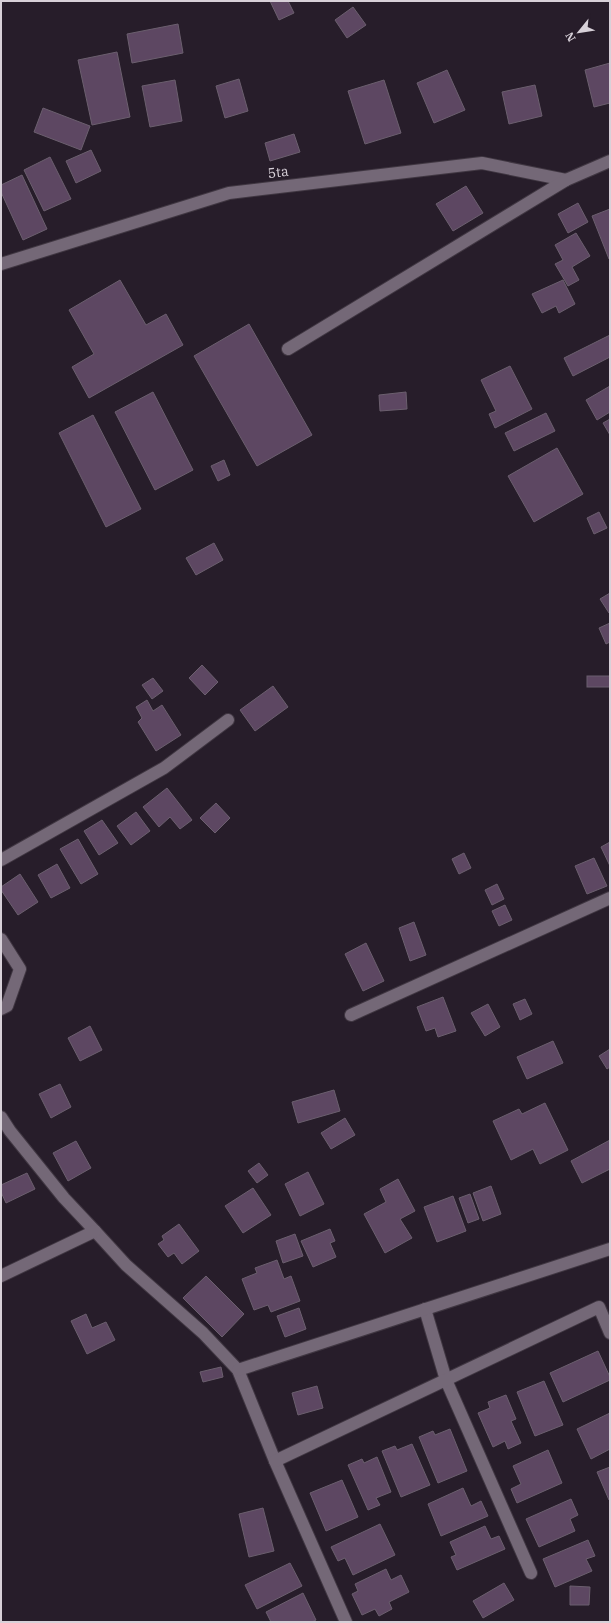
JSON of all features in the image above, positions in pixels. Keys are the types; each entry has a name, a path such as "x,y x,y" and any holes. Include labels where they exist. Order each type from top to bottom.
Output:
{"street":[{"path":"288,349 566,180 610,160"},
{"name":"5ta","path":"1,264 229,193 482,164 566,180"},
{"path":"1,860 164,768 228,720"},
{"path":"351,1015 610,898"},
{"path":"1,939 20,969 7,1006 1,1009"},
{"path":"1,1117 10,1131 64,1198 126,1265 203,1333 238,1370 274,1461 346,1622"},
{"path":"1,1276 95,1231"},
{"path":"238,1370 610,1249"},
{"path":"274,1461 599,1307 610,1333"},
{"path":"425,1309 446,1380 531,1572"}],"building":[{"path":"270,1 288,1 294,13 279,20"},
{"path":"353,7 366,25 347,38 335,20"},
{"path":"178,24 183,53 132,63 127,34"},
{"path":"117,52 130,117 92,125 78,60"},
{"path":"610,63 610,103 594,107 585,70"},
{"path":"447,70 465,110 434,123 417,83"},
{"path":"239,79 248,111 225,118 216,86"},
{"path":"175,80 182,121 150,127 142,86"},
{"path":"384,80 401,133 365,144 348,91"},
{"path":"535,85 542,116 509,124 502,92"},
{"path":"43,108 90,126 81,150 34,132"},
{"path":"294,134 300,152 270,161 265,143"},
{"path":"91,150 101,171 76,183 66,161"},
{"path":"50,157 71,199 44,211 24,170"},
{"path":"22,175 47,229 23,240 1,192 1,185"},
{"path":"466,186 483,213 453,231 436,204"},
{"path":"578,203 588,222 568,233 558,214"},
{"path":"610,209 610,258 609,259 592,216"},
{"path":"576,233 590,256 572,267 579,280 568,286 555,264 563,260 555,245"},
{"path":"120,280 146,325 166,314 183,345 89,398 72,367 94,354 69,310"},
{"path":"563,280 575,304 559,313 556,306 542,313 532,294"},
{"path":"249,324 312,435 257,466 194,356"},
{"path":"610,335 610,357 573,376 564,358"},
{"path":"510,366 532,409 495,428 489,414 496,411 481,380"},
{"path":"610,386 610,412 597,420 586,400"},
{"path":"153,392 193,470 155,490 115,412"},
{"path":"406,392 407,409 380,411 379,395"},
{"path":"546,413 555,431 514,451 505,433"},
{"path":"93,415 141,509 106,527 59,433"},
{"path":"610,419 610,435 603,423"},
{"path":"557,448 583,494 534,522 508,476"},
{"path":"224,460 230,475 218,481 211,466"},
{"path":"599,512 607,528 594,534 587,518"},
{"path":"214,543 223,560 196,575 186,558"},
{"path":"610,593 610,612 609,613 600,599"},
{"path":"610,623 610,642 606,644 599,628"},
{"path":"202,665 218,682 205,695 189,678"},
{"path":"587,676 610,676 610,687 587,687"},
{"path":"153,678 163,691 152,699 142,685"},
{"path":"273,686 288,707 255,731 240,710"},
{"path":"147,700 153,711 162,705 181,735 156,751 138,722 142,718 136,707"},
{"path":"167,788 192,820 180,829 170,817 159,827 143,807"},
{"path":"216,803 230,818 215,833 200,818"},
{"path":"136,812 150,831 131,845 117,826"},
{"path":"102,820 118,843 99,855 84,831"},
{"path":"78,839 98,874 81,884 60,849"},
{"path":"610,842 610,866 601,847"},
{"path":"464,853 471,868 459,874 452,859"},
{"path":"594,858 607,886 587,894 575,866"},
{"path":"57,864 70,888 51,898 38,875"},
{"path":"20,874 38,902 18,915 1,890 1,887"},
{"path":"497,884 504,899 492,905 485,890"},
{"path":"505,905 512,920 499,926 492,911"},
{"path":"414,922 426,955 410,961 399,928"},
{"path":"366,943 384,981 363,991 345,954"},
{"path":"443,997 456,1031 438,1037 435,1028 426,1031 417,1007"},
{"path":"525,999 532,1014 520,1020 513,1004"},
{"path":"488,1004 500,1027 485,1036 471,1013"},
{"path":"90,1026 102,1050 80,1061 68,1038"},
{"path":"553,1041 563,1063 527,1079 517,1057"},
{"path":"610,1049 610,1067 607,1069 599,1056"},
{"path":"60,1084 71,1107 51,1118 39,1094"},
{"path":"334,1090 340,1111 298,1123 292,1102"},
{"path":"545,1103 568,1150 540,1164 533,1149 511,1160 493,1121 519,1109 522,1114"},
{"path":"345,1118 355,1135 331,1149 321,1133"},
{"path":"610,1140 610,1169 582,1183 571,1161"},
{"path":"76,1141 91,1168 68,1181 53,1153"},
{"path":"259,1163 268,1175 257,1183 248,1171"},
{"path":"308,1172 324,1204 300,1216 285,1184"},
{"path":"27,1173 35,1189 6,1203 1,1192 1,1185"},
{"path":"398,1179 415,1211 400,1219 412,1238 385,1253 364,1214 386,1202 380,1189"},
{"path":"491,1186 501,1214 483,1221 473,1193"},
{"path":"253,1188 271,1215 243,1233 225,1206"},
{"path":"470,1194 479,1219 468,1223 459,1198"},
{"path":"453,1196 466,1231 437,1242 424,1207"},
{"path":"179,1224 199,1251 182,1264 174,1253 168,1257 158,1244 164,1240 162,1236"},
{"path":"330,1229 335,1241 330,1243 336,1257 313,1267 301,1241"},
{"path":"295,1234 303,1256 283,1263 276,1241"},
{"path":"277,1260 284,1279 291,1276 300,1301 271,1312 268,1305 254,1310 242,1279 257,1273 255,1268"},
{"path":"206,1276 244,1314 222,1337 183,1298"},
{"path":"299,1308 306,1329 285,1337 277,1316"},
{"path":"86,1314 92,1328 106,1322 115,1340 87,1354 71,1321"},
{"path":"598,1351 610,1380 563,1402 550,1373"},
{"path":"221,1367 223,1377 203,1382 200,1372"},
{"path":"544,1381 563,1425 535,1436 517,1392"},
{"path":"317,1386 323,1408 298,1415 292,1393"},
{"path":"506,1395 516,1419 511,1421 521,1443 508,1449 505,1441 493,1447 478,1413 490,1408 488,1402"},
{"path":"610,1413 610,1449 591,1459 577,1429"},
{"path":"450,1429 467,1471 438,1483 419,1437 433,1431 435,1435"},
{"path":"412,1444 430,1485 401,1497 382,1451 395,1446 397,1450"},
{"path":"548,1450 562,1483 517,1503 511,1489 521,1484 513,1466"},
{"path":"377,1457 391,1492 376,1498 380,1505 368,1510 348,1465 362,1459 364,1463"},
{"path":"610,1467 610,1500 609,1500 597,1472"},
{"path":"342,1480 358,1517 326,1531 310,1493"},
{"path":"463,1488 471,1506 481,1501 488,1516 441,1536 428,1504"},
{"path":"571,1499 578,1515 570,1519 575,1531 539,1547 526,1519"},
{"path":"263,1508 274,1551 249,1557 239,1514"},
{"path":"380,1524 395,1555 353,1575 345,1558 338,1561 331,1547"},
{"path":"485,1526 491,1539 499,1536 505,1549 457,1570 451,1557 456,1555 450,1542"},
{"path":"588,1540 595,1556 586,1559 592,1571 555,1587 543,1559"},
{"path":"290,1563 302,1586 257,1609 245,1585"},
{"path":"386,1569 391,1580 401,1575 409,1592 389,1602 392,1609 379,1616 375,1609 362,1615 352,1594 358,1591 355,1584"},
{"path":"504,1583 514,1600 483,1618 473,1601"},
{"path":"570,1586 590,1587 589,1605 570,1605"},
{"path":"303,1593 316,1620 312,1622 271,1622 266,1612"}]}
